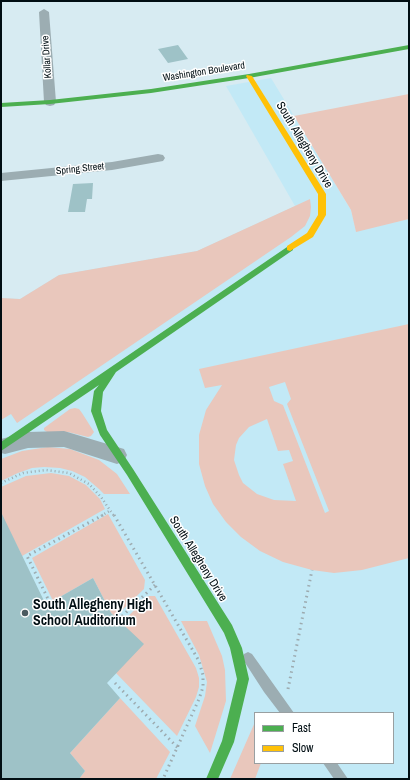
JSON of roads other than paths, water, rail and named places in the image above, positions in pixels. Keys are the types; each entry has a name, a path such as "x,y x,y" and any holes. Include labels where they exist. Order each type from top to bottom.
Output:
{"street":[{"name":"Kollar Drive","path":"44,12 50,102"},
{"name":"Washington Boulevard","path":"1,104 50,102 152,91 249,76 409,47"},
{"name":"South Allegheny Drive","path":"1,447 310,235 322,215 322,194 249,76"},
{"name":"Spring Street","path":"1,177 112,166 158,158"},
{"name":"South Allegheny Drive","path":"118,366 99,391 96,411 103,432 117,455 130,472 228,629 236,648 242,679 239,700 228,742 212,779"},
{"path":"1,447 28,440 64,439 87,444 117,455"}],"lane":[{"path":"228,629 268,688 287,712"},
{"path":"330,764 342,779"}],"place":[{"name":"South Allegheny High School Auditorium","path":"25,613"}]}
